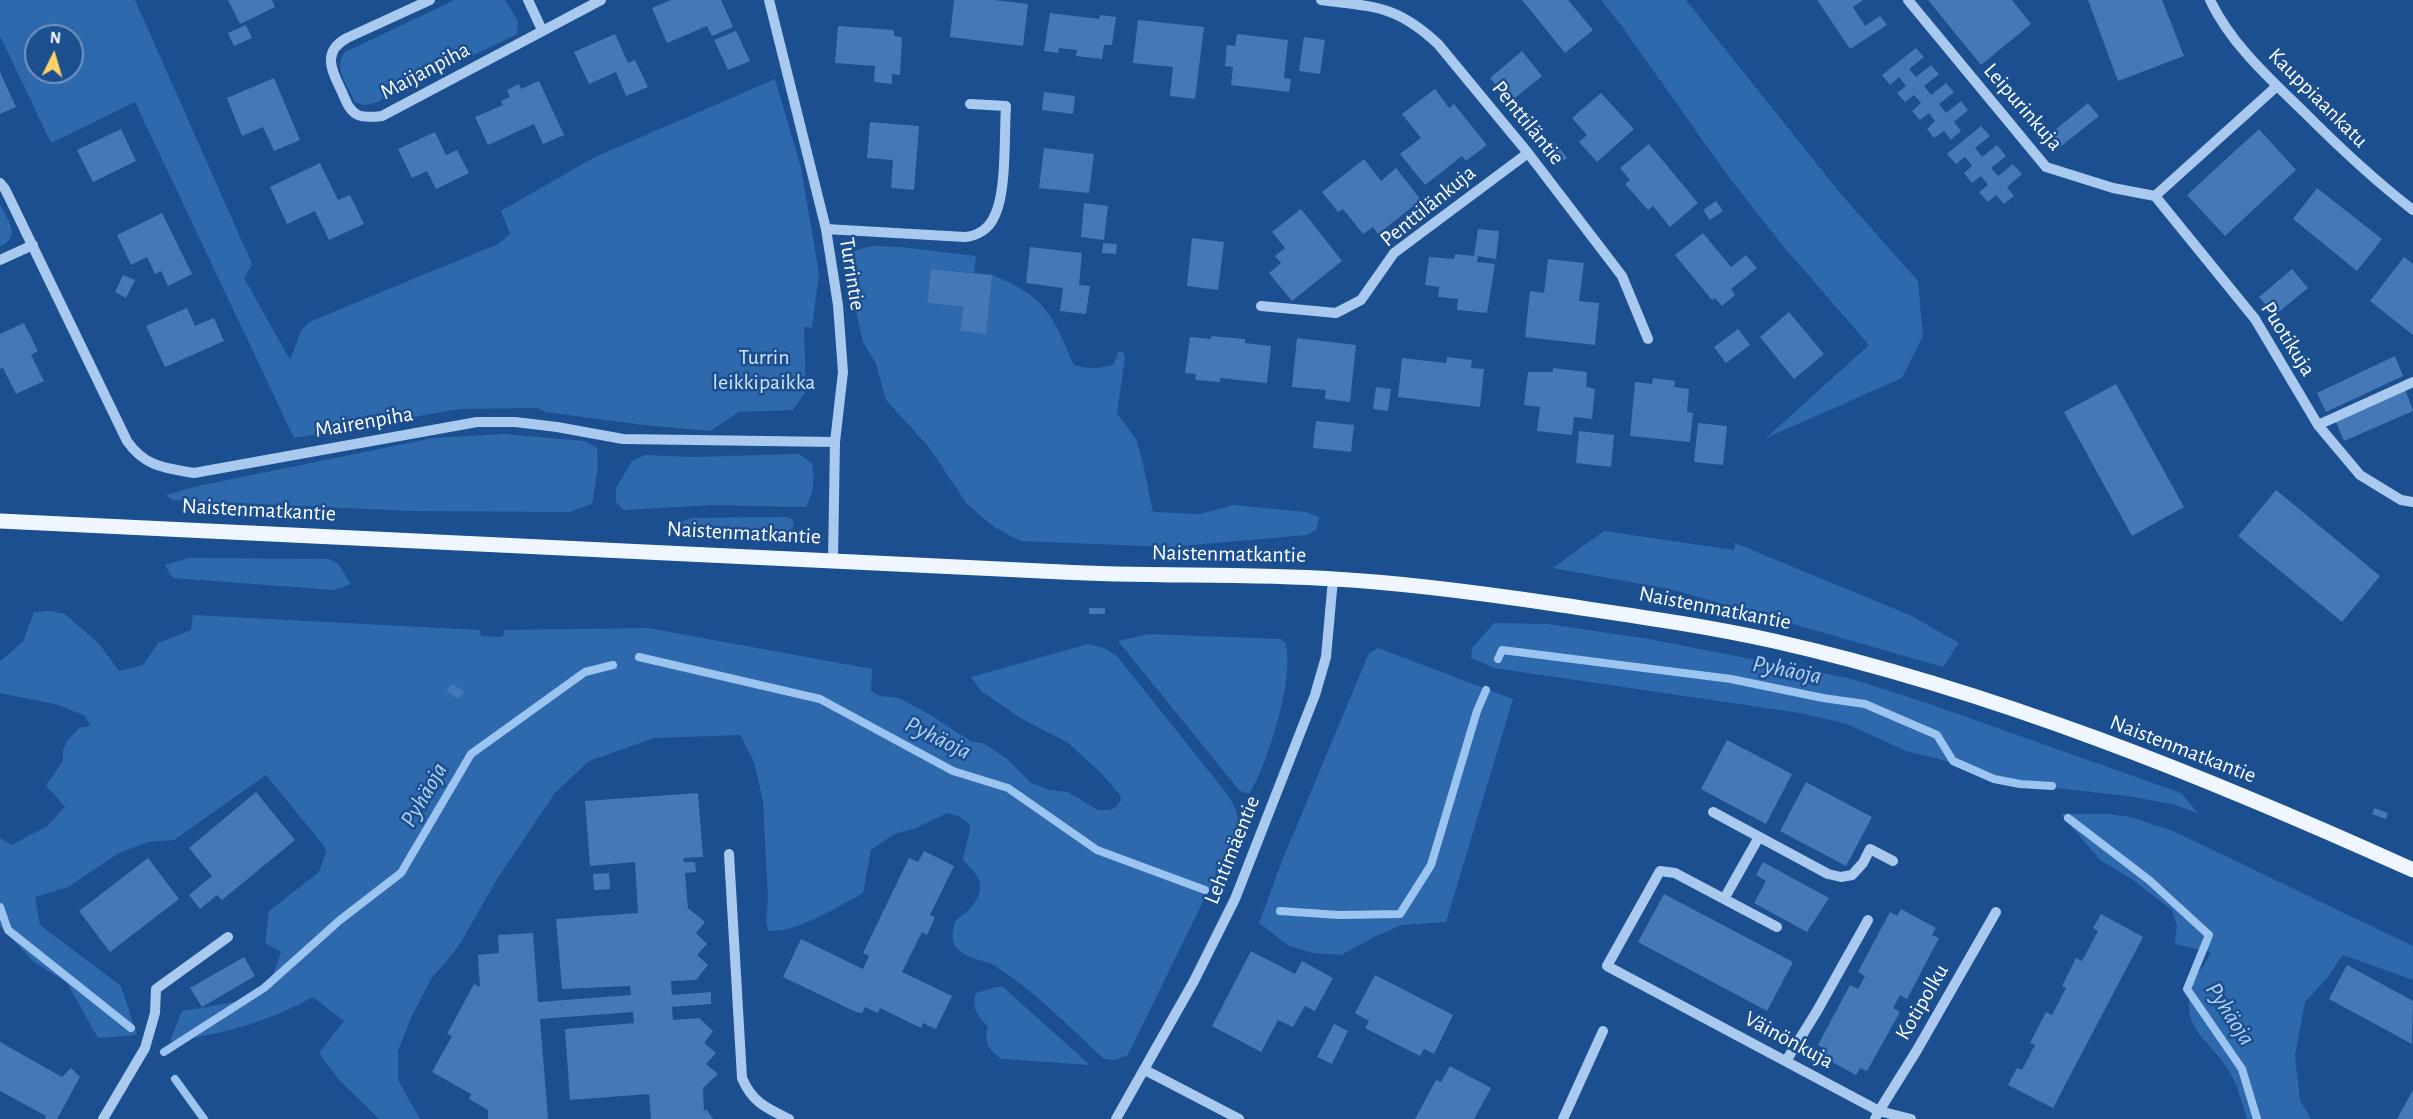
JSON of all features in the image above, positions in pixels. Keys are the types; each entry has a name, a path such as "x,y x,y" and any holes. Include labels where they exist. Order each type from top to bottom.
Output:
{"main road":[{"name":"Naistenmatkantie","path":"0,521 1098,574 1333,579 1439,587 1642,616 1772,641 1925,681 2049,722 2223,788 2413,870"}],"street":[{"name":"Maijanpiha","path":"430,0 347,38 334,50 331,70 351,110 360,116 382,116 601,0"},
{"path":"528,0 542,30"},
{"name":"Turrintie","path":"769,0 826,229 838,305 843,359 835,442 833,560"},
{"name":"Penttiläntie","path":"1321,0 1375,6 1393,11 1422,29 1438,44 1528,153 1622,276 1648,339"},
{"name":"Leipurinkuja","path":"1908,0 2046,167 2113,188 2155,196"},
{"name":"Kauppiaankatu","path":"2210,0 2221,24 2277,86 2370,177 2413,210"},
{"path":"2155,196 2277,86"},
{"path":"826,229 965,237 973,236 986,228 994,218 1001,193 1006,106 970,104"},
{"name":"Penttilänkuja","path":"1261,306 1336,313 1361,300 1394,253 1528,153"},
{"name":"Mairenpiha","path":"0,183 33,245 127,441 136,454 161,468 194,473 477,422 526,423 623,439 835,442"},
{"name":"Puotikuja","path":"2155,196 2255,319 2318,425 2360,475 2401,500 2413,502"},
{"path":"0,260 33,245"},
{"path":"2318,425 2413,382"},
{"name":"Lehtimäentie","path":"1116,1119 1194,981 1235,899 1303,730 1326,657 1333,579"},
{"path":"1713,812 1828,873 1841,877 1852,875 1863,863 1870,849 1893,861"},
{"path":"1759,837 1724,899 1777,927"},
{"path":"729,854 742,1078 749,1094 766,1108 789,1119"},
{"name":"Väinönkuja","path":"1724,899 1675,873 1660,871 1607,966 1786,1061 1877,1115 1911,1119"},
{"name":"Kotipolku","path":"1877,1115 1996,912"},
{"path":"1786,1061 1868,920"},
{"path":"103,1119 146,1048 154,1013 156,989 228,937"},
{"path":"1563,1119 1603,1030"},
{"path":"1145,1070 1239,1119"}],"green space":[{"name":"Turrin leikkipaikka","path":"0,0 135,0 252,264 244,278 290,360 301,331 309,322 498,244 510,234 501,211 593,158 775,79 801,168 819,273 812,328 804,327 806,391 793,410 739,412 710,431 545,412 537,408 459,409 294,438 135,102 51,143 0,36"},
{"path":"455,0 505,0 518,21 517,34 375,103 364,105 355,102 341,71 345,52"},
{"path":"1601,0 1686,0 1840,193 1918,281 1923,336 1902,378 1766,438 1869,345 1784,247 1731,180"},
{"path":"0,205 12,233 7,242 0,246"},
{"path":"873,246 976,256 974,273 931,269 927,303 963,307 960,331 992,275 1024,291 1045,309 1060,333 1074,365 1094,368 1109,366 1114,364 1118,352 1123,352 1125,357 1117,413 1136,439 1153,512 1200,514 1233,505 1306,512 1319,517 1316,530 1307,535 1169,547 1020,541 994,527 967,504 928,446 886,400 876,364 863,342 846,267 851,254 859,249"},
{"path":"505,434 585,441 597,448 598,467 592,504 570,512 411,511 173,500 166,495 198,486 433,438"},
{"path":"799,454 812,463 813,469 812,491 806,507 713,505 624,510 616,502 616,488 632,461 645,455 691,457"},
{"path":"786,517 793,520 794,526 789,533 760,534 672,529 669,526 692,518"},
{"path":"1604,531 1734,550 1735,543 1912,616 1959,643 1943,667 1674,590 1553,568"},
{"path":"189,558 329,559 339,565 351,584 334,590 173,578 165,565"},
{"path":"51,611 65,614 100,645 119,671 143,665 158,643 191,630 193,615 480,630 481,636 503,637 504,630 648,628 872,669 871,691 880,696 899,698 972,742 983,743 1007,759 1031,783 1049,790 1068,792 1098,810 1109,810 1116,807 1121,800 1120,795 1101,773 1067,742 1022,719 981,691 971,677 1088,644 1104,648 1117,656 1230,798 1238,824 1236,834 1128,1055 1114,1060 1104,1059 1011,977 992,964 970,957 954,944 953,934 956,920 971,908 980,891 977,875 963,859 970,830 969,824 958,816 947,813 916,828 894,834 871,850 863,893 804,923 791,928 769,931 766,923 768,900 763,801 754,762 740,735 654,738 589,761 555,793 499,876 458,947 431,979 410,1020 398,1051 398,1080 420,1119 379,1119 339,1080 319,1053 344,1021 313,997 279,1014 244,1026 170,1041 182,1011 245,999 259,993 267,985 281,952 265,943 269,911 319,872 326,852 324,846 266,775 174,840 148,842 119,853 68,887 35,897 40,925 121,986 137,1035 98,1038 67,983 33,961 0,926 0,838 12,845 47,826 65,807 46,785 63,761 63,750 68,740 79,728 90,726 85,716 59,705 0,693 0,661 23,642 34,612"},
{"path":"1494,623 1548,624 1649,639 1848,678 1924,702 2181,793 2199,814 2176,805 2128,796 1994,779 1946,761 1906,751 1847,724 1800,713 1494,668 1471,658 1472,648"},
{"path":"1149,634 1280,639 1285,642 1287,675 1284,696 1265,761 1250,793 1239,790 1118,641"},
{"path":"1378,648 1513,699 1446,922 1402,925 1341,955 1313,953 1289,946 1259,923 1282,861 1369,653"},
{"path":"2061,814 2108,814 2130,817 2173,831 2413,946 2413,980 2343,955 2327,978 2305,1002 2295,1055 2300,1100 2311,1119 2247,1119 2232,1076 2199,1033 2190,1014 2191,988 2211,952 2175,944 2177,926 2172,910 2133,880 2100,860"},
{"path":"1003,987 1090,1065 1002,1059 997,1056 988,1046 986,1037 988,1027 978,1015 974,1003 976,993"}],"building":[{"path":"228,0 272,0 275,7 240,24"},
{"path":"671,0 721,0 733,27 712,36 707,26 667,43 652,8"},
{"path":"954,0 994,0 1028,4 1023,46 950,37"},
{"path":"1522,0 1568,0 1593,30 1565,53"},
{"path":"1817,0 1863,0 1853,7 1865,26 1880,16 1887,25 1850,49"},
{"path":"1928,0 2012,0 2031,24 1981,65"},
{"path":"2088,0 2162,0 2184,56 2118,81"},
{"path":"1050,13 1099,19 1100,15 1116,17 1112,45 1104,45 1102,59 1076,56 1077,50 1059,48 1058,53 1044,51"},
{"path":"1138,20 1204,27 1195,99 1170,96 1173,67 1133,63"},
{"path":"246,25 252,38 234,46 228,33"},
{"path":"838,26 894,30 894,36 902,37 900,75 892,74 892,84 874,82 875,66 835,63"},
{"path":"736,31 750,61 728,70 714,40"},
{"path":"615,34 628,63 635,60 648,87 626,96 616,72 589,84 574,52"},
{"path":"1237,34 1288,40 1284,78 1291,79 1289,92 1231,85 1233,67 1225,66 1227,45 1235,46"},
{"path":"1304,37 1325,40 1320,74 1299,71"},
{"path":"1916,48 1924,57 1909,69 1916,77 1931,65 1939,74 1924,86 1931,95 1946,83 1954,92 1939,104 1946,113 1961,101 1968,110 1954,122 1961,131 1951,140 1944,131 1934,138 1927,129 1935,121 1929,113 1920,120 1912,111 1921,103 1914,95 1905,102 1897,93 1906,86 1899,77 1890,85 1882,75"},
{"path":"1522,51 1542,76 1510,102 1490,78"},
{"path":"0,72 16,107 0,114"},
{"path":"274,78 300,140 274,151 263,127 242,136 227,98"},
{"path":"539,81 564,135 543,144 534,124 488,145 475,117 503,105 501,101 510,97 507,90 519,84 521,89"},
{"path":"1435,89 1449,108 1454,104 1487,145 1466,161 1462,156 1425,185 1400,154 1421,138 1402,114"},
{"path":"1044,92 1075,96 1073,114 1042,110"},
{"path":"1601,93 1634,129 1597,162 1579,142 1587,135 1572,118"},
{"path":"2088,103 2099,116 2054,152 2044,139"},
{"path":"870,122 919,126 914,190 891,188 893,160 867,158"},
{"path":"1981,126 1990,136 1975,148 1982,157 1997,145 2006,156 1991,168 1998,176 2013,164 2022,174 2007,187 2014,196 2004,204 1996,195 1988,202 1979,192 1988,185 1981,176 1972,183 1964,173 1972,166 1965,157 1956,164 1947,154"},
{"path":"121,129 136,161 93,182 77,150"},
{"path":"2259,129 2296,170 2225,236 2187,195"},
{"path":"435,132 446,155 457,150 469,173 436,189 427,171 412,178 398,149"},
{"path":"1554,141 1567,158 1560,163 1547,147"},
{"path":"1649,144 1698,203 1670,227 1653,206 1648,210 1625,184 1630,180 1620,168"},
{"path":"1044,148 1094,154 1089,193 1039,188"},
{"path":"1364,159 1381,181 1396,168 1421,200 1378,234 1373,227 1363,234 1343,209 1338,212 1322,192"},
{"path":"320,163 338,200 350,195 364,224 329,240 315,211 287,224 270,187"},
{"path":"2317,188 2382,239 2357,271 2293,219"},
{"path":"1716,201 1723,211 1710,220 1703,210"},
{"path":"1084,203 1108,206 1104,240 1081,237"},
{"path":"1301,209 1342,261 1292,301 1269,273 1281,263 1275,256 1285,248 1272,232"},
{"path":"162,213 192,274 168,286 161,271 155,274 147,257 131,265 117,235"},
{"path":"1478,229 1499,231 1496,259 1478,256 1477,262 1495,264 1487,313 1457,310 1458,299 1438,297 1439,287 1425,285 1429,257 1454,259 1455,254 1474,256"},
{"path":"1703,233 1731,267 1746,255 1757,268 1731,289 1735,295 1722,306 1715,298 1712,300 1675,255"},
{"path":"1192,238 1224,242 1218,290 1187,286"},
{"path":"1103,243 1117,244 1116,254 1102,253"},
{"path":"1030,247 1082,253 1079,285 1090,286 1086,314 1060,311 1063,288 1026,283"},
{"path":"2404,257 2413,264 2413,335 2370,301"},
{"path":"1548,259 1584,263 1579,301 1599,303 1595,345 1525,337 1530,291 1544,293"},
{"path":"931,269 992,275 986,334 960,331 963,307 927,303"},
{"path":"2292,269 2308,288 2275,315 2259,297"},
{"path":"123,275 135,280 126,298 115,292"},
{"path":"187,308 195,326 214,318 224,341 165,367 146,326"},
{"path":"1789,312 1824,354 1794,379 1760,337"},
{"path":"24,323 38,351 31,355 44,381 16,394 3,368 0,369 0,334"},
{"path":"1738,329 1750,345 1726,363 1714,347"},
{"path":"1211,336 1245,339 1245,343 1271,346 1267,383 1220,378 1220,382 1195,380 1196,374 1185,373 1190,337 1211,339"},
{"path":"1297,338 1356,345 1350,402 1325,399 1326,390 1292,387"},
{"path":"2395,356 2403,376 2326,412 2317,393"},
{"path":"1447,357 1472,360 1471,368 1484,369 1480,407 1398,397 1402,358 1446,363"},
{"path":"1553,368 1587,372 1586,387 1595,389 1592,419 1574,417 1572,435 1537,431 1540,407 1524,405 1528,372 1553,372"},
{"path":"1653,378 1675,381 1674,387 1689,389 1687,412 1693,413 1690,442 1630,436 1635,382 1652,384"},
{"path":"2116,384 2184,507 2132,536 2064,412"},
{"path":"1376,387 1391,389 1388,411 1373,409"},
{"path":"2405,389 2413,411 2344,441 2335,420"},
{"path":"1316,421 1354,425 1351,452 1313,448"},
{"path":"1698,423 1727,426 1723,465 1694,462"},
{"path":"1579,431 1614,435 1611,467 1576,463"},
{"path":"2276,490 2380,576 2342,622 2238,536"},
{"path":"1089,608 1105,608 1105,614 1089,614"},
{"path":"453,684 464,692 458,699 446,690"},
{"path":"1727,740 1792,774 1766,824 1701,789"},
{"path":"1806,782 1872,817 1846,866 1780,831"},
{"path":"256,792 295,840 222,900 217,895 200,909 189,895 212,876 189,848"},
{"path":"698,793 703,857 683,858 684,862 695,862 696,872 685,873 688,908 705,922 696,933 707,944 697,955 708,965 696,980 671,981 672,995 711,992 711,1004 672,1007 673,1020 699,1018 713,1031 704,1043 716,1053 706,1064 718,1074 703,1088 704,1112 706,1109 713,1119 651,1119 649,1094 570,1100 565,1029 634,1023 633,1012 540,1019 548,1119 488,1119 488,1110 469,1099 471,1094 432,1072 452,1036 447,1034 474,984 480,987 478,955 499,953 498,935 533,933 538,1002 631,995 630,986 562,989 556,919 638,913 635,862 590,866 585,801"},
{"path":"2374,808 2388,813 2386,819 2372,814"},
{"path":"924,851 954,866 930,915 935,917 927,935 922,932 902,972 952,996 936,1029 923,1023 921,1028 880,1008 878,1013 865,1007 862,1013 856,1012 783,977 801,939 863,969 869,956 863,953 909,858 918,862"},
{"path":"148,858 179,899 110,952 79,911"},
{"path":"1763,862 1829,898 1807,932 1754,903 1766,881 1756,875"},
{"path":"609,873 610,889 594,890 593,874"},
{"path":"1664,894 1793,962 1767,1011 1638,942"},
{"path":"1901,909 1936,928 1932,935 1939,938 1907,999 1900,995 1893,1008 1900,1012 1867,1071 1860,1068 1856,1075 1821,1056 1825,1049 1818,1045 1850,985 1858,989 1865,976 1858,972 1890,912 1897,916"},
{"path":"2101,914 2143,937 2053,1108 2008,1085 2017,1068 2022,1070 2035,1045 2030,1043 2046,1012 2052,1015 2066,988 2062,986 2076,958 2082,961 2098,931 2093,928"},
{"path":"1251,951 1295,974 1302,961 1333,978 1315,1011 1305,1006 1293,1027 1278,1020 1261,1052 1212,1026"},
{"path":"244,957 255,976 202,1007 190,988"},
{"path":"2347,965 2413,1001 2412,1044 2329,999"},
{"path":"1375,975 1453,1015 1434,1054 1424,1049 1420,1056 1365,1028 1369,1021 1355,1013"},
{"path":"1334,1024 1348,1031 1332,1064 1317,1057"},
{"path":"0,1042 62,1077 71,1068 80,1077 57,1119 45,1119 46,1116 0,1091"},
{"path":"1450,1066 1491,1088 1474,1119 1415,1119 1436,1080 1441,1082"},
{"path":"2413,1090 2413,1119 2397,1119"}],"waterway":[{"name":"Pyhäoja","path":"1498,659 1502,650 1731,679 1823,698 1865,704 1937,735 1953,761 1994,779 2020,784 2052,786"},
{"name":"Pyhäoja","path":"639,657 820,699 953,771 1008,788 1097,850 1205,890"},
{"name":"Pyhäoja","path":"164,1052 264,988 340,920 401,873 471,754 585,672 613,665"},
{"name":"Pyhäoja","path":"1280,911 1339,915 1400,914 1431,865 1477,711 1486,690"},
{"name":"Pyhäoja","path":"2068,818 2149,880 2209,935 2187,989 2242,1069 2257,1119"},
{"path":"0,907 8,930 131,1028"},
{"path":"175,1079 204,1119"}]}
